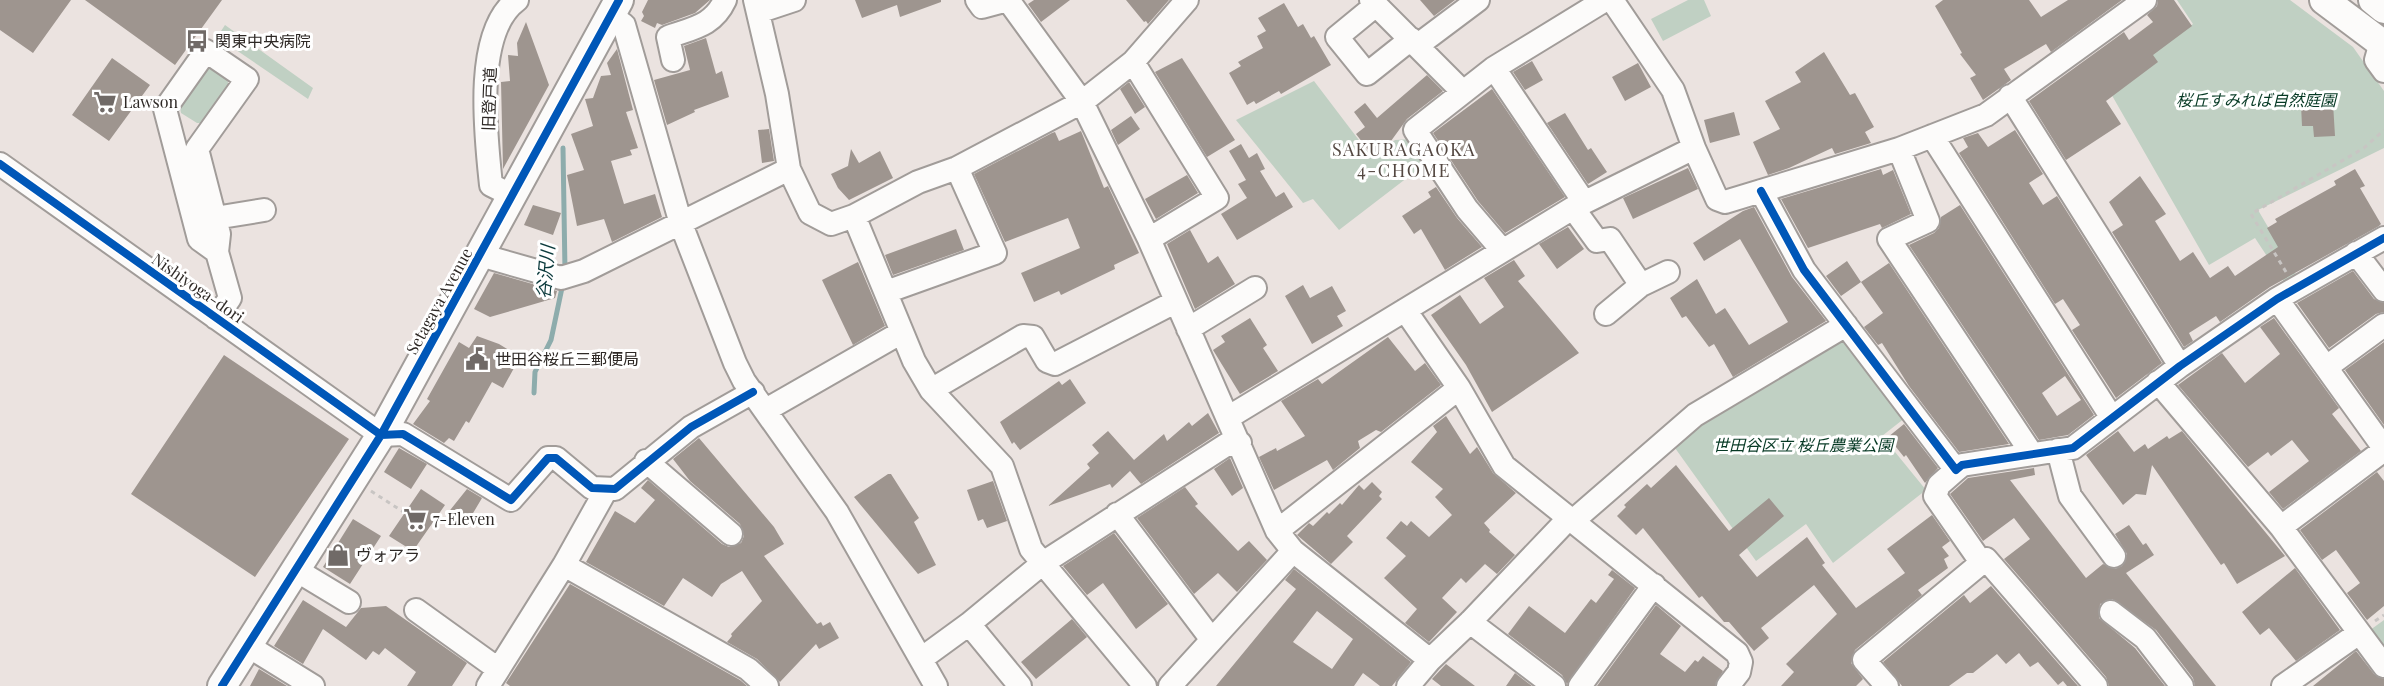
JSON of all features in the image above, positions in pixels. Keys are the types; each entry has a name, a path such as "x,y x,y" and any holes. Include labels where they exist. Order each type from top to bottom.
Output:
{"main road":[{"path":"2324,0 2382,44"},
{"path":"2373,0 2384,9"},
{"name":"Setagaya Avenue","path":"222,686 381,435 615,8"}],"street":[{"path":"673,60 668,37 709,22 718,15 725,0"},
{"path":"794,0 757,6 777,94 789,169 810,213 831,224 854,216 918,182 957,168 1082,102 1133,62 1187,0"},
{"path":"977,0 982,7 1008,0 1082,102 1149,239 1175,302 1229,417 1277,531 1293,551 1430,660"},
{"path":"1461,91 1415,42 1374,3 1337,37 1367,74 1415,42 1478,0"},
{"path":"1502,250 1467,209 1415,130 1461,91 1494,68 1605,0"},
{"path":"1612,0 1673,90 1694,148 1718,200 1725,202 1899,149 1986,115 2145,0"},
{"name":"旧登戸道","path":"505,3 495,29 487,77 488,147 491,185 511,195"},
{"path":"615,8 624,26 681,224 735,363 837,512 936,686"},
{"path":"2382,44 2376,60 2384,71"},
{"path":"216,318 230,298 217,252 219,234 197,149 247,80 206,51 165,109 199,239 217,252"},
{"path":"1133,62 1216,198 1149,239"},
{"path":"1494,68 1579,205 1597,241 1610,239 1641,285"},
{"path":"2010,96 2180,366"},
{"path":"1932,136 2112,418"},
{"path":"1229,417 1579,205 1694,148"},
{"path":"1899,149 1928,221 1889,239 2032,454"},
{"name":"Nishiyoga-dori","path":"0,164 381,435"},
{"path":"886,292 995,253 957,168"},
{"path":"480,255 561,278 584,271 789,169"},
{"path":"1761,191 1804,270 1956,470"},
{"path":"215,218 264,210"},
{"path":"854,216 914,361 931,390 1002,466 1031,549 1145,686"},
{"path":"1981,562 1935,496 1939,485 1962,465 2073,448 2158,382 2286,293 2384,238"},
{"path":"2356,253 2384,290"},
{"path":"1606,314 1641,285 1668,272"},
{"path":"1188,329 1256,288"},
{"path":"2281,527 2384,449 2328,366 2286,293"},
{"path":"931,390 1023,336 1033,337 1047,361 1055,364 1175,302"},
{"path":"1405,310 1459,388 1504,466 1737,653 1742,662 1739,672 1728,686"},
{"path":"1408,686 1430,660 1572,519 1695,415 1846,325"},
{"path":"2328,366 2384,325"},
{"path":"381,435 403,434 511,500 548,458 556,458 592,488 615,489 646,461 691,427 759,401 902,332"},
{"path":"2158,382 2281,527 2384,666"},
{"path":"1277,531 1459,388"},
{"path":"921,659 969,624 1043,562 1226,445 1240,443"},
{"path":"2058,450 2070,496 2103,527 2114,556"},
{"path":"646,461 731,534"},
{"path":"416,610 493,678 564,565 606,490"},
{"path":"1116,514 1212,640"},
{"path":"1170,686 1293,551"},
{"path":"1887,686 1864,660 1986,560 2096,686"},
{"path":"564,565 748,669 767,686"},
{"path":"296,570 349,602"},
{"path":"1580,686 1654,585"},
{"path":"2111,612 2145,638 2182,686"},
{"path":"1470,622 1554,686"},
{"path":"969,624 1020,686"},
{"path":"2283,686 2360,633"},
{"path":"248,646 313,686"}],"path":[{"path":"2286,293 2251,214 2355,154 2384,130"},
{"path":"368,490 405,513"}],"green space":[{"path":"1688,0 1704,0 1711,16 1663,41 1651,19"},
{"name":"桜丘すみれば自然庭園","path":"2177,0 2290,0 2353,47 2384,91 2384,148 2258,210 2298,278 2286,285 2255,238 2209,265 2106,85 2193,24"},
{"path":"225,25 313,88 308,99 217,37"},
{"path":"207,67 212,67 227,78 229,87 202,123 197,123 181,113 179,103"},
{"path":"1314,81 1371,156 1395,140 1413,139 1429,161 1339,230 1313,199 1303,203 1236,120"},
{"name":"世田谷区立 桜丘農業公園","path":"1845,330 1910,414 1882,436 1926,490 1833,563 1806,524 1756,561 1670,441"},
{"path":"2384,620 2384,657 2366,633"}],"building":[{"path":"0,0 71,0 33,53 0,30"},
{"path":"85,0 222,0 175,65"},
{"path":"648,0 710,0 695,13 662,25 657,23 655,28 641,21 644,16 642,12"},
{"path":"855,0 941,0 941,2 900,17 897,5 862,18"},
{"path":"1034,0 1070,0 1041,22 1028,4"},
{"path":"1126,0 1169,0 1148,24"},
{"path":"1420,0 1455,0 1434,16"},
{"path":"1943,0 2029,0 2041,17 2068,0 2122,0 2051,52 2046,44 2004,69 2011,80 1983,100 1970,78 1976,75 1960,54 1962,53 1935,6"},
{"path":"2158,0 2174,0 2192,26 2153,55 2158,62 2106,101 2121,124 2066,160 2029,101 2124,32 2129,40 2153,22 2147,15 2157,6"},
{"path":"1284,3 1298,27 1303,24 1311,38 1314,36 1331,65 1281,94 1279,91 1256,104 1254,101 1247,105 1229,73 1241,66 1238,62 1263,48 1257,36 1266,31 1258,18"},
{"path":"526,22 549,85 503,169 501,82 510,81 508,55 518,56 517,43"},
{"path":"706,38 716,74 722,71 729,97 694,110 695,112 667,125 654,80 690,70 684,46"},
{"path":"617,49 633,110 626,112 638,148 630,150 632,155 611,161 624,204 655,194 662,217 612,242 604,219 577,226 567,175 584,170 571,134 593,126 585,99 593,98 601,76 611,75 607,63"},
{"path":"1824,52 1850,95 1855,93 1874,127 1865,132 1871,143 1835,154 1832,148 1768,175 1753,142 1780,129 1765,101 1801,82 1795,72"},
{"path":"112,58 150,85 109,141 72,115"},
{"path":"1182,58 1235,140 1207,157 1155,72"},
{"path":"1532,61 1543,80 1525,90 1513,72"},
{"path":"1638,63 1651,87 1625,101 1612,77"},
{"path":"1427,75 1443,91 1407,119 1391,141 1372,155 1356,134 1365,127 1354,112 1365,103 1377,118"},
{"path":"1129,82 1145,107 1135,114 1120,89"},
{"path":"1492,89 1565,197 1505,233 1478,201 1433,133"},
{"path":"2333,103 2335,136 2314,137 2313,126 2302,126 2301,105"},
{"path":"1734,112 1740,135 1710,143 1704,120"},
{"path":"1565,113 1588,150 1591,148 1607,172 1588,184 1547,123"},
{"path":"1131,116 1140,129 1118,145 1111,130"},
{"path":"769,129 774,161 762,163 758,130"},
{"path":"2015,130 2043,174 2029,183 2043,205 2057,196 2162,363 2116,398 2072,330 2080,325 2063,299 2055,304 1959,153 1968,147 1963,138 1978,133 1988,147"},
{"path":"1081,131 1104,188 1108,186 1139,253 1114,265 1115,269 1061,295 1059,291 1034,302 1021,273 1080,248 1068,218 1005,242 974,174 1052,133 1055,132 1059,141"},
{"path":"1241,144 1249,158 1257,153 1265,169 1260,171 1276,197 1284,192 1293,207 1237,240 1221,214 1247,198 1238,184 1246,180 1229,151"},
{"path":"851,149 859,163 880,151 893,178 849,200 838,188 831,174 848,166"},
{"path":"1688,168 1698,189 1633,219 1623,198"},
{"path":"1881,169 1883,175 1893,170 1911,214 1882,228 1880,224 1808,248 1781,199"},
{"path":"2355,169 2365,186 2360,188 2381,224 2270,287 2220,322 2216,316 2189,333 2193,341 2184,347 2112,232 2123,225 2109,202 2140,176 2166,214 2155,221 2180,261 2193,252 2210,278 2228,266 2235,276 2278,247 2267,228 2277,222 2275,219 2336,185 2334,181"},
{"path":"1187,175 1198,193 1156,219 1145,199"},
{"path":"1436,187 1457,218 1482,247 1445,270 1421,229 1414,234 1402,216 1431,197 1428,192"},
{"path":"533,205 561,213 553,235 524,225"},
{"path":"1960,205 2094,415 2068,435 2039,440 1909,245 1934,233 1939,228 1941,217","holes":["2065,376 2081,400 2057,416 2042,393"]},
{"path":"1754,207 1792,277 1826,321 1733,377 1714,344 1709,347 1686,316 1682,318 1670,298 1697,279 1716,314 1725,308 1749,345 1788,322 1740,239 1704,261 1693,243 1743,211"},
{"path":"1568,227 1584,249 1557,269 1539,244"},
{"path":"956,229 964,250 893,275 885,255"},
{"path":"1190,230 1208,263 1218,256 1235,284 1195,309 1167,244"},
{"path":"1514,260 1525,276 1518,281 1579,353 1492,412 1466,365 1431,315 1460,295 1480,324 1504,307 1484,278"},
{"path":"1847,261 1861,282 1841,296 1826,276"},
{"path":"858,262 885,326 853,345 822,280"},
{"path":"1889,263 2009,444 1959,452 1909,386 1882,343 1878,345 1864,327 1883,313 1861,282"},
{"path":"2353,271 2374,299 2384,303 2384,312 2376,314 2329,348 2297,303"},
{"path":"494,273 557,291 555,298 490,317 474,309"},
{"path":"1303,285 1310,298 1332,286 1346,311 1337,316 1343,326 1312,344 1285,296"},
{"path":"1250,318 1267,345 1263,348 1278,371 1240,394 1213,350 1225,342 1221,336"},
{"path":"2274,318 2339,408 2332,414 2361,451 2283,509 2269,492 2309,461 2292,440 2271,456 2268,452 2248,467 2178,385 2222,353 2245,383 2280,354 2260,327"},
{"path":"477,336 499,344 520,357 503,388 492,382 469,423 466,421 454,441 449,438 444,443 413,424 430,401 427,399 459,342 469,348"},
{"path":"1388,337 1415,371 1425,363 1441,385 1381,432 1376,430 1358,441 1360,448 1333,470 1327,460 1274,490 1259,457 1276,448 1277,451 1305,436 1281,401 1318,379 1322,384"},
{"path":"2384,342 2384,425 2345,370"},
{"path":"224,355 349,439 255,577 131,494"},
{"path":"1070,379 1086,403 1020,450 1014,442 1012,444 1000,422 1059,381 1062,385"},
{"path":"1208,413 1219,433 1141,484 1130,471 1112,488 1110,484 1048,506 1090,468 1087,464 1099,453 1092,445 1108,431 1134,460 1164,434 1167,441 1189,422 1192,426"},
{"path":"1446,416 1470,454 1477,447 1493,473 1516,493 1484,523 1490,530 1489,532 1515,555 1497,574 1485,564 1466,583 1461,578 1442,598 1457,612 1429,642 1405,623 1417,609 1384,578 1406,556 1386,538 1401,521 1407,526 1411,521 1429,537 1452,515 1435,497 1443,489 1411,462 1437,432 1433,426"},
{"path":"1904,424 1938,468 1925,483 1906,455 1904,457 1888,437"},
{"path":"2118,431 2134,452 2145,444 2148,449 2167,436 2169,439 2182,431 2285,556 2237,584 2224,563 2221,565 2152,465 2146,495 2136,494 2123,505 2086,455"},
{"path":"699,438 774,527 784,544 764,556 817,624 821,622 823,626 830,622 839,638 819,649 816,644 780,682 757,659 727,642 731,634 762,601 742,571 721,584 712,597 683,578 664,606 586,562 615,511 635,523 655,500 641,488 648,480 722,544 729,547 741,543 744,536 740,524 690,481 673,459"},
{"path":"399,448 427,464 411,489 384,472"},
{"path":"1230,458 1243,488 1232,496 1214,469"},
{"path":"1676,465 1729,531 1769,498 1784,516 1739,555 1757,577 1807,537 1825,563 1822,565 1856,608 1905,573 1887,549 1932,515 1950,541 1942,547 1949,556 1944,559 1948,568 1918,590 1922,595 1855,650 1851,663 1863,679 1856,686 1781,686 1794,672 1786,664 1837,614 1814,585 1761,628 1769,638 1754,651 1729,622 1724,622 1702,596 1699,598 1643,528 1636,535 1617,516 1626,507 1624,505 1647,484 1651,488"},
{"path":"2034,468 2035,475 2010,480 2086,578 2103,564 2115,569 2122,566 2127,554 2115,534 2129,525 2143,545 2146,543 2154,555 2126,573 2216,686 2195,686 2193,678 2156,630 2112,599 2100,604 2099,618 2135,648 2165,686 2109,686 2106,677 2004,559 2030,539 2014,518 1983,541 1950,494 1968,478"},
{"path":"2377,472 2384,481 2384,606 2367,620 2347,593 2360,583 2336,550 2322,560 2300,530"},
{"path":"891,474 919,518 914,522 936,565 918,574 854,497"},
{"path":"993,481 1007,521 987,528 983,519 978,521 967,490"},
{"path":"1372,482 1382,492 1379,496 1382,499 1347,536 1353,542 1331,564 1297,535 1309,523 1313,526 1327,512 1329,514 1340,503 1342,505 1359,485 1364,490"},
{"path":"1185,487 1198,504 1195,506 1238,551 1249,541 1267,560 1237,592 1218,573 1194,594 1137,518"},
{"path":"421,489 445,505 413,551 389,536"},
{"path":"467,489 482,498 466,525 447,514"},
{"path":"353,519 381,536 350,584 323,567"},
{"path":"1114,533 1168,604 1136,629 1103,583 1087,595 1063,566"},
{"path":"2295,568 2340,630 2296,661 2269,628 2260,635 2242,612"},
{"path":"1294,569 1411,662 1392,686 1380,686 1363,673 1354,686 1216,686 1296,589 1285,580","holes":["1317,611 1353,639 1332,669 1293,642"]},
{"path":"1612,570 1635,588 1567,684 1562,675 1508,634 1529,606 1565,633 1591,599 1596,603 1614,579 1608,575"},
{"path":"570,584 747,686 510,686 506,683"},
{"path":"1991,586 2078,686 2067,686 2063,681 2058,685 2038,662 2030,667 2019,653 2006,664 1997,654 1973,673 1967,673 1949,686 1902,686 1883,662 1964,595 1970,603"},
{"path":"303,600 346,627 361,608 386,606 467,663 452,686 407,686 416,672 385,648 379,655 373,651 366,660 323,629 303,664 274,646"},
{"path":"1656,605 1681,626 1660,654 1685,672 1695,660 1698,662 1703,656 1723,671 1715,686 1597,686"},
{"path":"1072,619 1087,637 1036,679 1021,662"},
{"path":"2356,651 2374,674 2384,679 2384,686 2313,686"},
{"path":"1446,664 1475,686 1441,686 1432,679"},
{"path":"259,669 287,686 250,686"},
{"path":"1515,673 1532,686 1506,686"}],"waterway":[{"name":"谷沢川","path":"563,148 565,271"},
{"name":"谷沢川","path":"534,393 535,372 551,340 563,283"}],"cycle path":[{"path":"222,686 381,435 619,0"},
{"path":"0,164 381,435 403,434 511,500 548,458 556,458 592,488 615,489 691,427 753,392"},
{"path":"1761,191 1804,270 1956,470 1962,465 2073,448 2180,366 2277,299 2384,238"}],"place":[{"name":"関東中央病院","path":"197,41"},
{"name":"Lawson","path":"105,102"},
{"name":"世田谷桜丘三郵便局","path":"477,359"},
{"name":"7-Eleven","path":"415,519"},
{"name":"ヴォアラ","path":"338,555"}],"district":[{"name":"SAKURAGAOKA 4-CHOME","path":"1404,160"}]}
